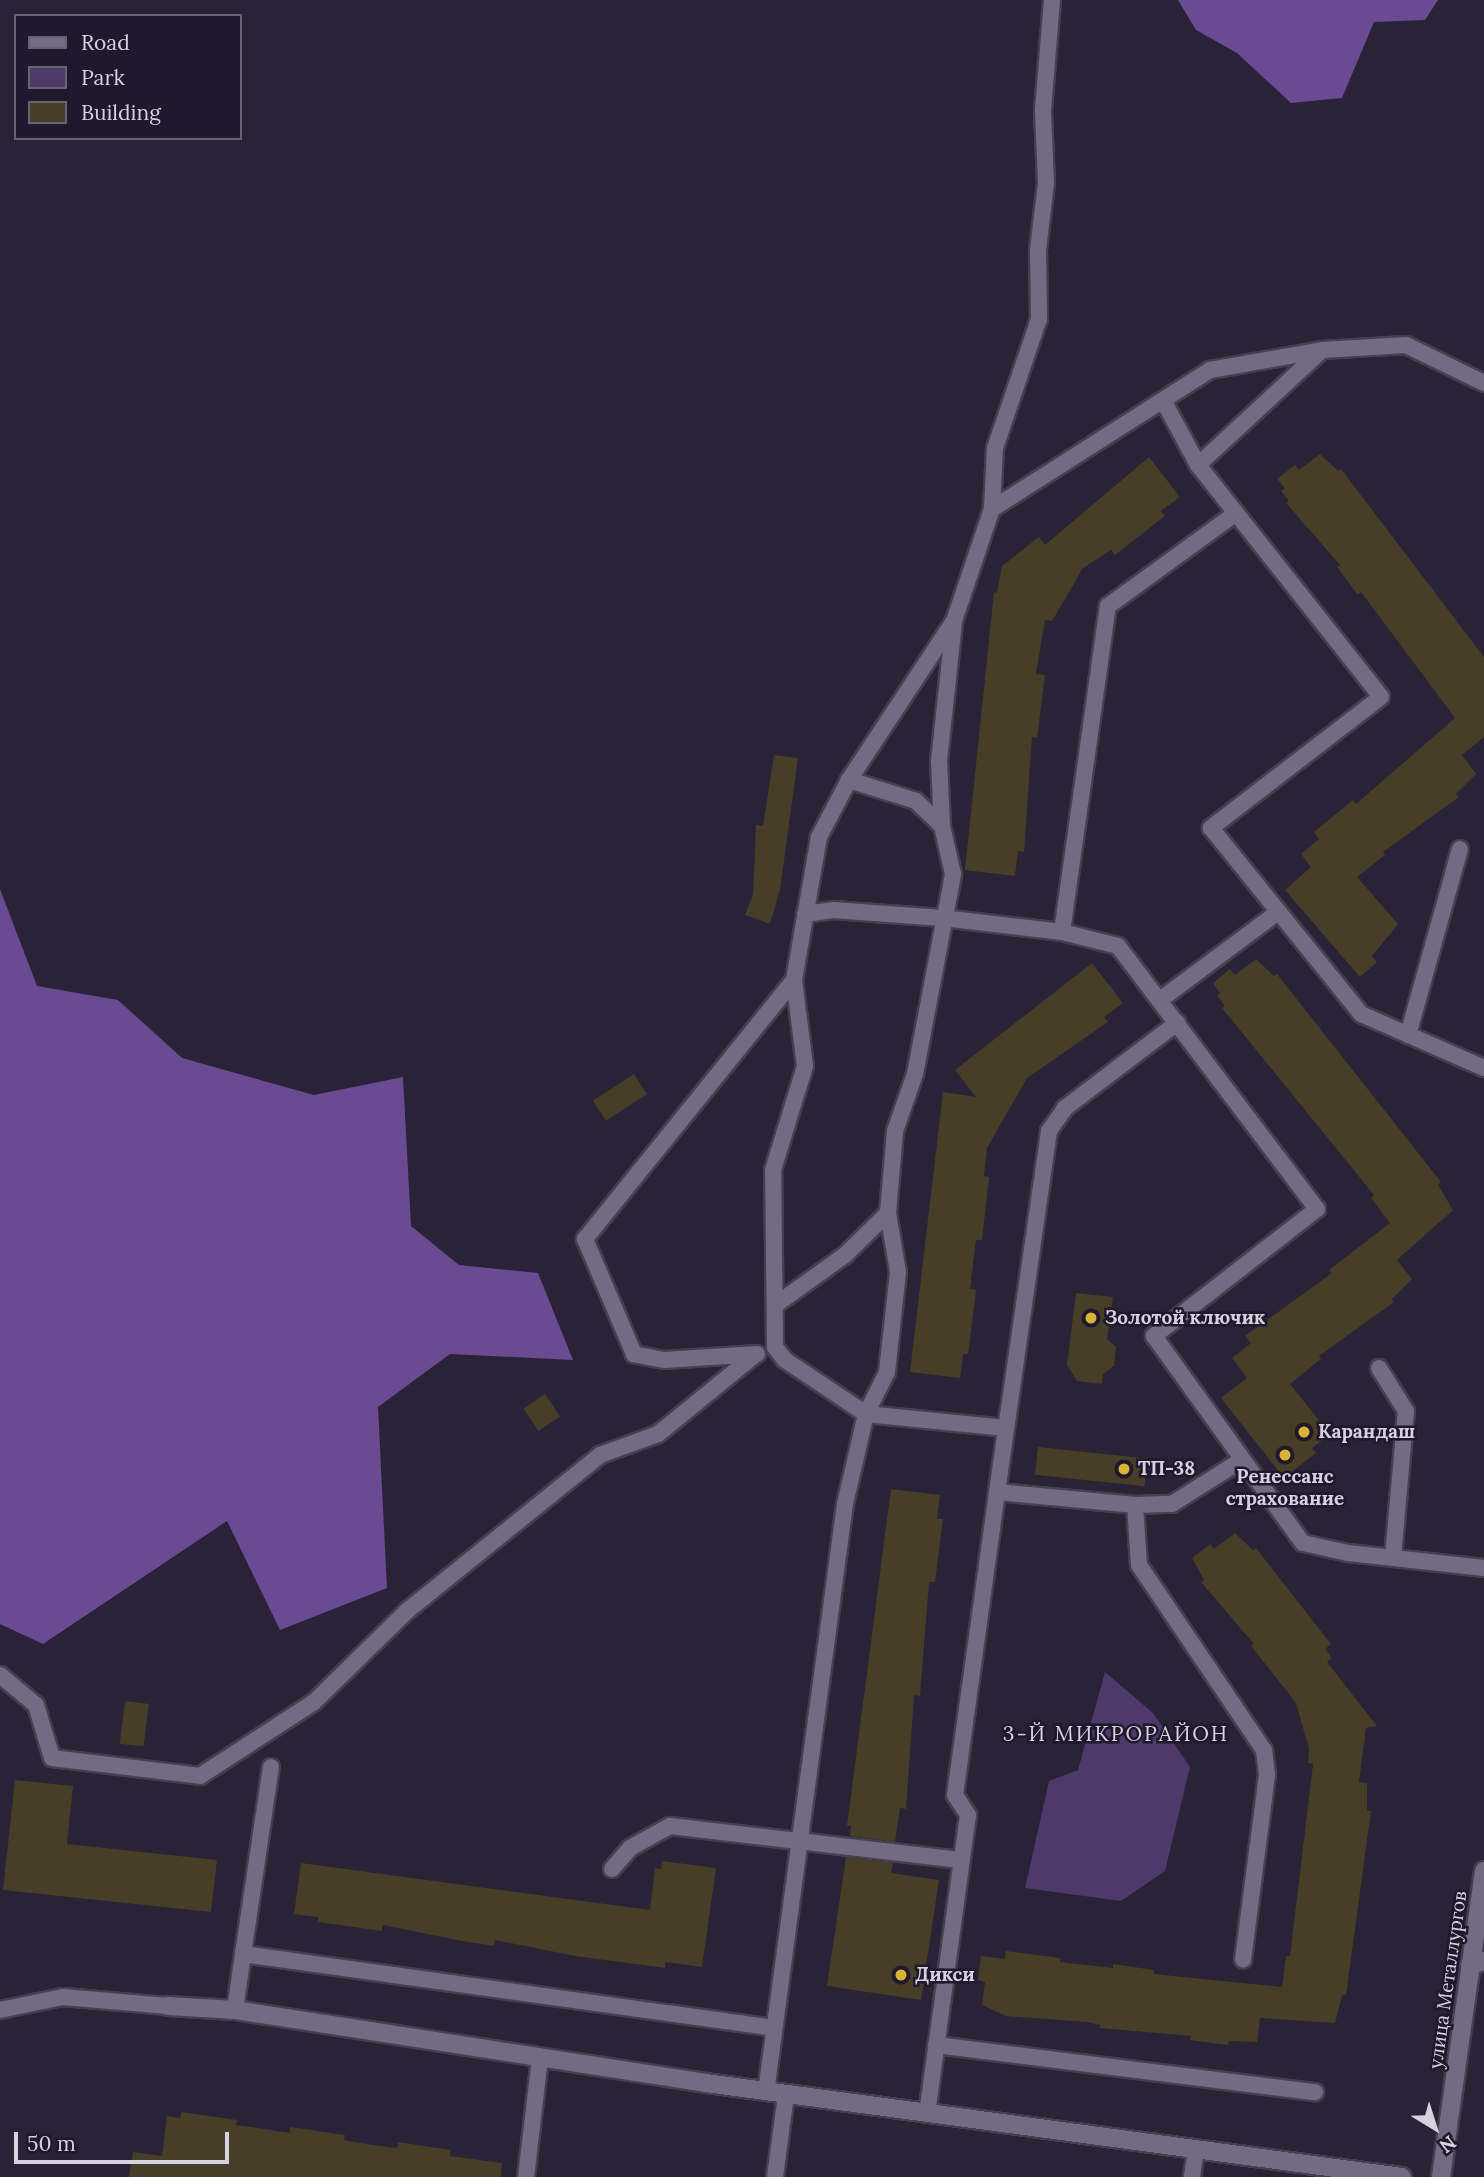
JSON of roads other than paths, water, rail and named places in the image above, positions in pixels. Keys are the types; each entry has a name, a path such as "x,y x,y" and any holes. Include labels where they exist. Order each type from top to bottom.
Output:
{"street":[{"name":"улица Металлургов","path":"1441,2177 1477,1963 1484,1871"},
{"path":"168,2006 235,2010 786,2095 1402,2177"}],"lane":[{"path":"766,2092 845,1504 866,1415 887,1372 898,1272 888,1213 895,1130 915,1074 953,874 942,826 939,761 954,621 992,509 995,448 1039,319 1038,250 1046,183 1043,110 1052,0"},
{"path":"992,509 1164,402 1210,370 1322,350 1406,345 1484,383"},
{"path":"1198,465 1322,350"},
{"path":"1164,402 1198,465 1381,697 1211,828 1361,1014 1484,1068"},
{"path":"1062,932 1108,606 1236,513"},
{"path":"954,621 849,780 819,837 794,980 805,1066 773,1170 778,1303 775,1347 785,1360 866,1415 1006,1428"},
{"path":"849,780 916,801 942,826"},
{"path":"1408,1035 1460,849"},
{"path":"805,914 832,910 943,918 1062,932 1118,946 1317,1209 1154,1336 1240,1461 1303,1543 1484,1569"},
{"path":"1160,1000 1278,912"},
{"path":"755,1355 664,1360 634,1354 585,1239 794,980"},
{"path":"927,2114 968,1815 955,1795 1049,1131 1065,1108 1177,1023"},
{"path":"778,1303 845,1255 888,1213"},
{"path":"0,1675 36,1705 52,1758 200,1776 314,1702 407,1611 600,1455 658,1434 755,1355 775,1347"},
{"path":"1379,1368 1406,1411 1393,1558"},
{"path":"997,1492 1135,1505 1172,1504 1240,1461"},
{"path":"1135,1505 1139,1565 1258,1736 1267,1761 1243,1959"},
{"path":"235,2010 271,1767"},
{"path":"612,1869 630,1848 670,1826 960,1860"},
{"path":"243,1954 775,2028"},
{"path":"0,2010 63,1997 168,2006"},
{"path":"936,2045 1315,2092"},
{"path":"526,2177 540,2057"},
{"path":"775,2177 786,2095"},
{"path":"1192,2177 1196,2148"}],"place":[{"name":"Золотой ключик","path":"1091,1318"},
{"name":"Карандаш","path":"1304,1432"},
{"name":"Ренессанс страхование","path":"1285,1455"},
{"name":"ТП-38","path":"1124,1469"},
{"name":"Дикси","path":"901,1975"}],"district":[{"name":"3-Й МИКРОРАЙОН","path":"1116,1734"}]}
